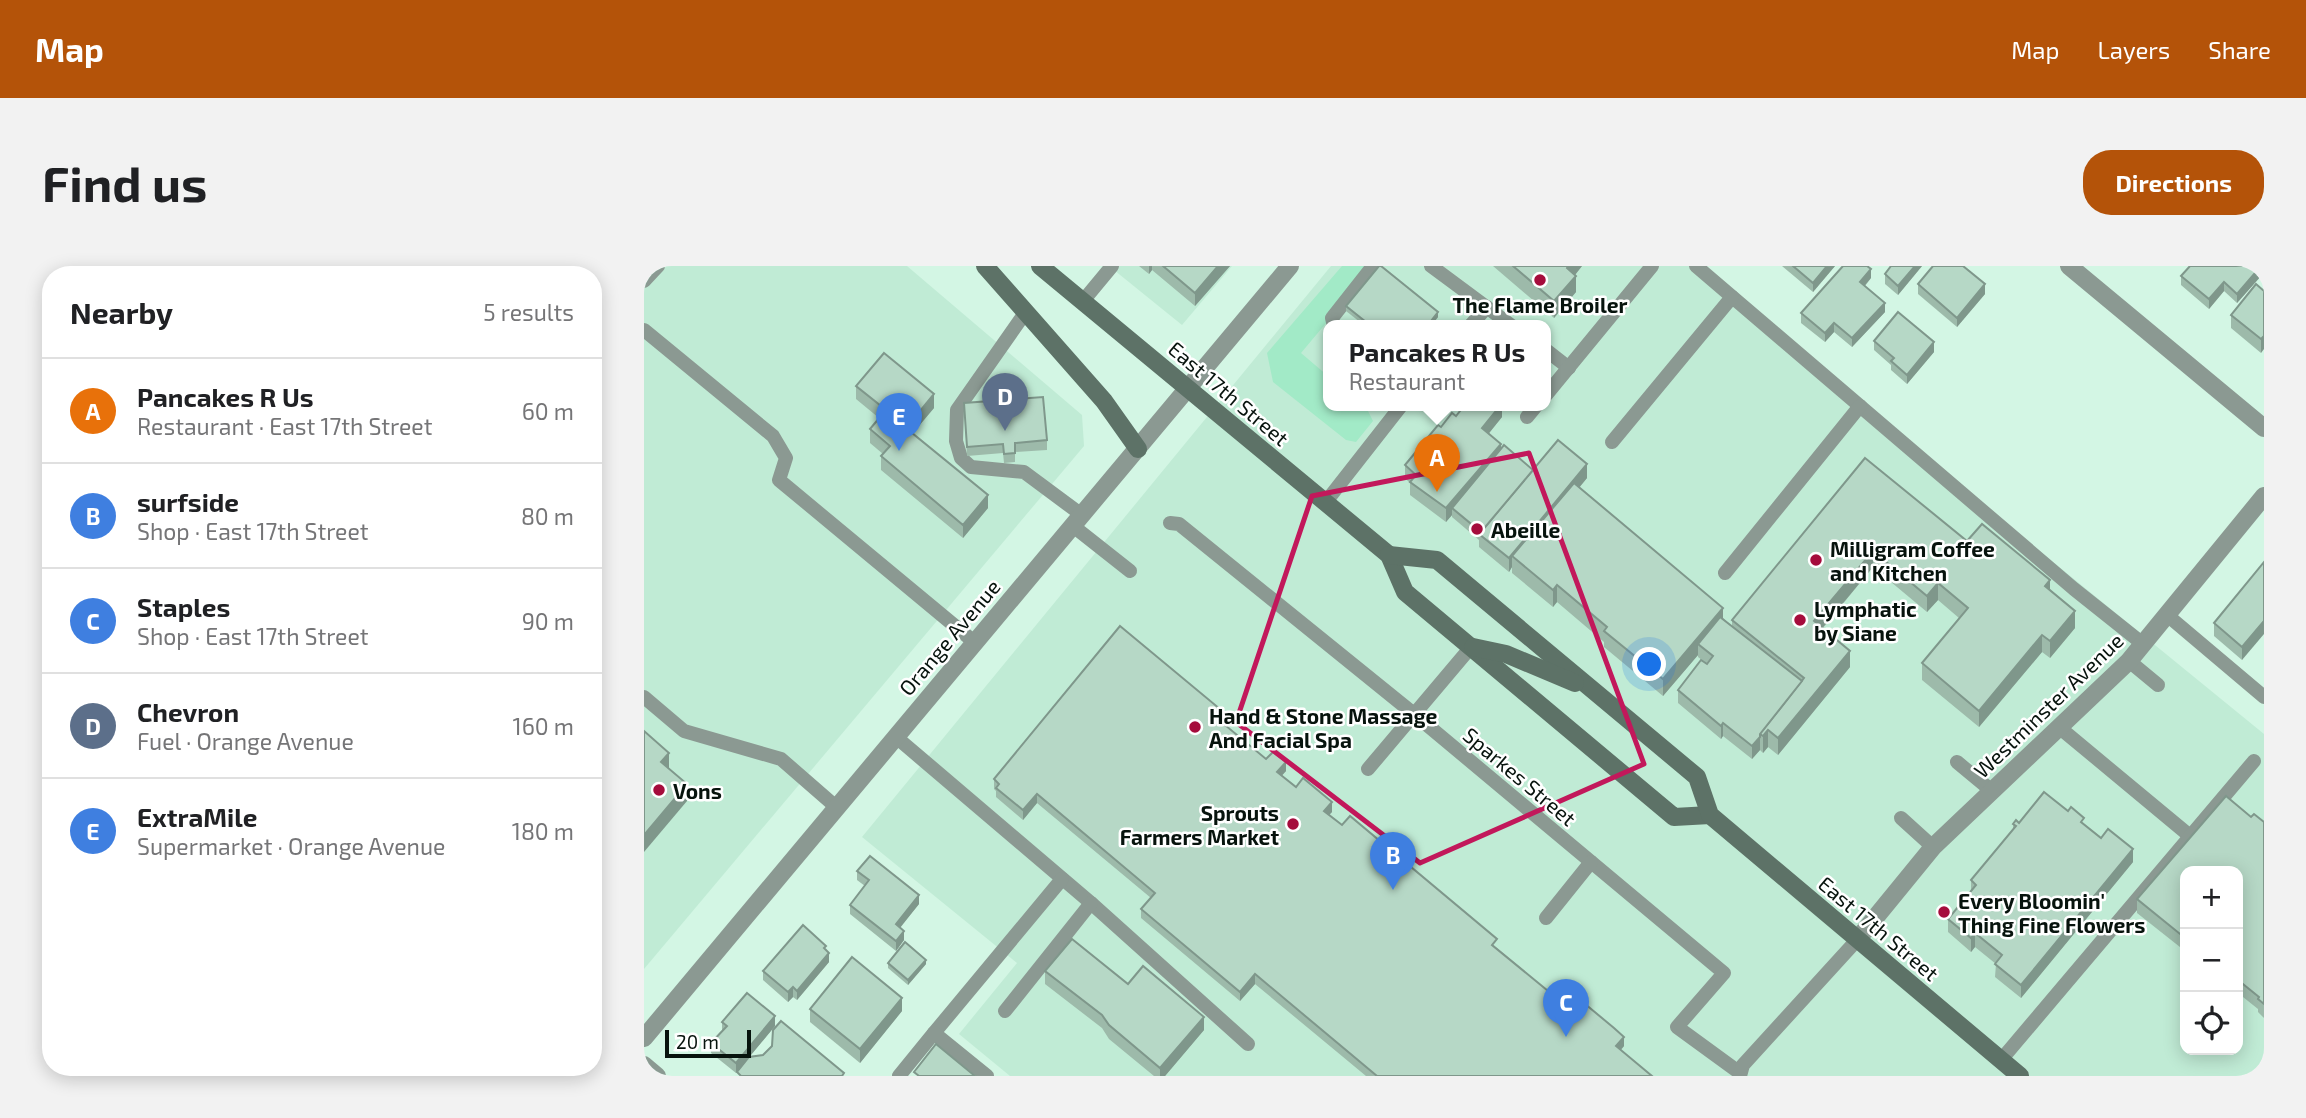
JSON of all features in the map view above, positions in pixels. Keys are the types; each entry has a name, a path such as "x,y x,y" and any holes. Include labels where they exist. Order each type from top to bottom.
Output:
{"main road":[{"path":"985,266 1104,401 1138,449"},
{"name":"East 17th Street","path":"1040,266 1389,555 1405,592 1674,817 1710,814 2020,1076"},
{"path":"1389,555 1437,560 1697,777 1710,814"},
{"path":"1471,647 1506,654 1592,690"}],"street":[{"name":"Orange Avenue","path":"644,1038 973,641 1290,266"},
{"path":"2069,266 2264,428"},
{"name":"Westminster Avenue","path":"1857,940 1933,847 2129,661 2264,496"},
{"path":"644,1065 657,1076"}],"lane":[{"path":"644,281 658,266"},
{"path":"1083,302 1112,266"},
{"path":"1332,320 1373,266"},
{"path":"1431,266 1504,320"},
{"path":"1551,388 1652,266"},
{"path":"1696,266 2143,643"},
{"path":"1612,442 1732,297"},
{"path":"1475,320 1487,307"},
{"path":"1026,313 957,410 956,441 961,458 971,467 1024,472 1130,571"},
{"path":"644,330 773,436 786,458 779,480 973,641"},
{"path":"1551,354 1569,368"},
{"path":"1725,573 1860,406"},
{"path":"1325,503 1397,411"},
{"name":"Sparkes Street","path":"1170,523 1179,524 1414,714 1724,973 1677,1027 1740,1075"},
{"path":"2167,615 2264,697"},
{"path":"1368,769 1471,647"},
{"path":"2129,661 2158,685"},
{"path":"644,697 684,731 781,759 835,806"},
{"path":"2060,728 2190,836"},
{"path":"896,737 1091,903 1248,1044"},
{"path":"2001,1060 2254,761"},
{"path":"1957,762 1992,791"},
{"path":"1901,818 1933,847"},
{"path":"1546,918 1591,862"},
{"path":"899,1076 1062,879"},
{"path":"1005,1011 1091,903"},
{"path":"1740,1075 1743,1065 1857,940"},
{"path":"934,1033 987,1076"}],"highlighted area":[{"path":"1529,453 1644,764 1420,863 1236,722 1312,496"}],"shaded area":[{"path":"644,266 907,266 1082,415 1084,446 644,969"},
{"path":"1109,266 1232,266 1182,325"},
{"path":"1331,266 1690,266 2264,734 2264,1076 1010,1076 959,1034 1017,963 862,837"},
{"path":"1342,266 1374,266 1329,320 1323,320 1323,327 1301,353 1323,372 1323,411 1368,411 1373,421 1356,442 1346,440 1273,382 1267,353"}],"building":[{"path":"1163,266 1218,266 1195,293"},
{"path":"1381,266 1438,312 1432,320 1364,320 1346,306"},
{"path":"1513,266 1568,266 1576,276 1554,301"},
{"path":"1793,266 1827,266 1813,283"},
{"path":"1843,266 1867,266 1871,269 1860,282 1885,303 1852,338 1834,323 1825,333 1801,313"},
{"path":"1891,266 1915,266 1898,286 1885,274"},
{"path":"1933,266 1963,266 1985,284 1957,318 1918,284"},
{"path":"2190,266 2261,266 2237,294 2224,282 2209,299 2181,276"},
{"path":"2256,284 2264,291 2264,336 2261,339 2231,315"},
{"path":"1898,312 1934,342 1907,375 1891,361 1894,358 1874,341"},
{"path":"884,353 934,394 906,428 988,495 963,525 881,456 890,446 870,429 886,410 856,386"},
{"path":"1043,397 1047,440 1015,443 1015,453 1004,454 1003,444 967,447 964,403"},
{"path":"1460,411 1496,411 1482,428 1501,444 1446,508 1410,482 1416,475 1405,465 1438,425 1441,427 1452,413 1456,416"},
{"path":"1558,440 1587,464 1509,558 1479,534"},
{"path":"1504,445 1533,470 1481,532 1452,508"},
{"path":"1865,458 1967,541 1982,524 2050,580 2045,586 2075,611 2050,641 2042,635 1979,711 1922,663 1968,608 1938,583 1927,596 1873,551 1814,621 1850,651 1778,738 1768,730 1763,736 1760,734 1804,678 1732,620"},
{"path":"1574,483 1723,608 1663,679 1604,631 1607,627 1557,585 1553,590 1512,556"},
{"path":"2264,562 2264,621 2242,647 2214,623"},
{"path":"1720,617 1802,681 1752,746 1723,723 1721,726 1678,690 1701,660 1707,664 1713,656 1698,644"},
{"path":"1120,626 1220,709 1214,716 1266,759 1273,752 1286,762 1277,772 1296,787 1303,778 1332,802 1324,811 1342,825 1350,816 1497,939 1492,945 1553,995 1561,984 1614,1028 1624,1037 1616,1046 1652,1076 1377,1076 1255,974 1240,992 1141,909 1155,893 1037,794 1023,810 996,788 999,784 994,779"},
{"name":"Vons","path":"644,731 669,753 661,762 687,784 644,835"},
{"path":"2044,792 2068,811 2071,807 2084,818 2081,822 2101,838 2108,829 2133,849 2021,985 1995,964 2002,955 1975,933 1971,938 1948,919 1976,885 1971,880 2016,826 2013,824 2016,820 2019,823"},
{"path":"2226,796 2251,817 2254,814 2264,822 2264,1004 2243,984 2243,866 2180,866 2180,934 2137,899"},
{"path":"870,856 919,895 896,924 904,931 896,941 850,905 869,880 857,871"},
{"path":"803,925 826,946 824,948 829,953 797,991 793,987 788,992 763,971"},
{"path":"1072,939 1128,984 1143,966 1204,1017 1160,1068 1109,1025 1102,1015 1045,971"},
{"path":"905,942 926,960 908,980 888,963"},
{"path":"852,957 902,998 860,1049 810,1009"},
{"path":"747,993 775,1016 736,1063 711,1043 727,1026 722,1022"},
{"path":"781,1021 844,1073 842,1076 741,1076 737,1072 749,1057 763,1055 772,1046 773,1030"},
{"path":"936,1044 975,1076 919,1076 914,1072"}],"place":[{"name":"The Flame Broiler","path":"1540,280"},
{"name":"Chevron","path":"1005,431"},
{"name":"ExtraMile","path":"899,451"},
{"name":"Pancakes R Us","path":"1437,492"},
{"name":"Abeille","path":"1477,529"},
{"name":"Milligram Coffee and Kitchen","path":"1816,560"},
{"name":"Lymphatic by Siane","path":"1800,620"},
{"name":"Hand & Stone Massage And Facial Spa","path":"1195,727"},
{"name":"Vons","path":"659,790"},
{"name":"Sprouts Farmers Market","path":"1293,824"},
{"name":"surfside","path":"1393,890"},
{"name":"Every Bloomin' Thing Fine Flowers","path":"1944,912"},
{"name":"Staples","path":"1566,1037"}]}
